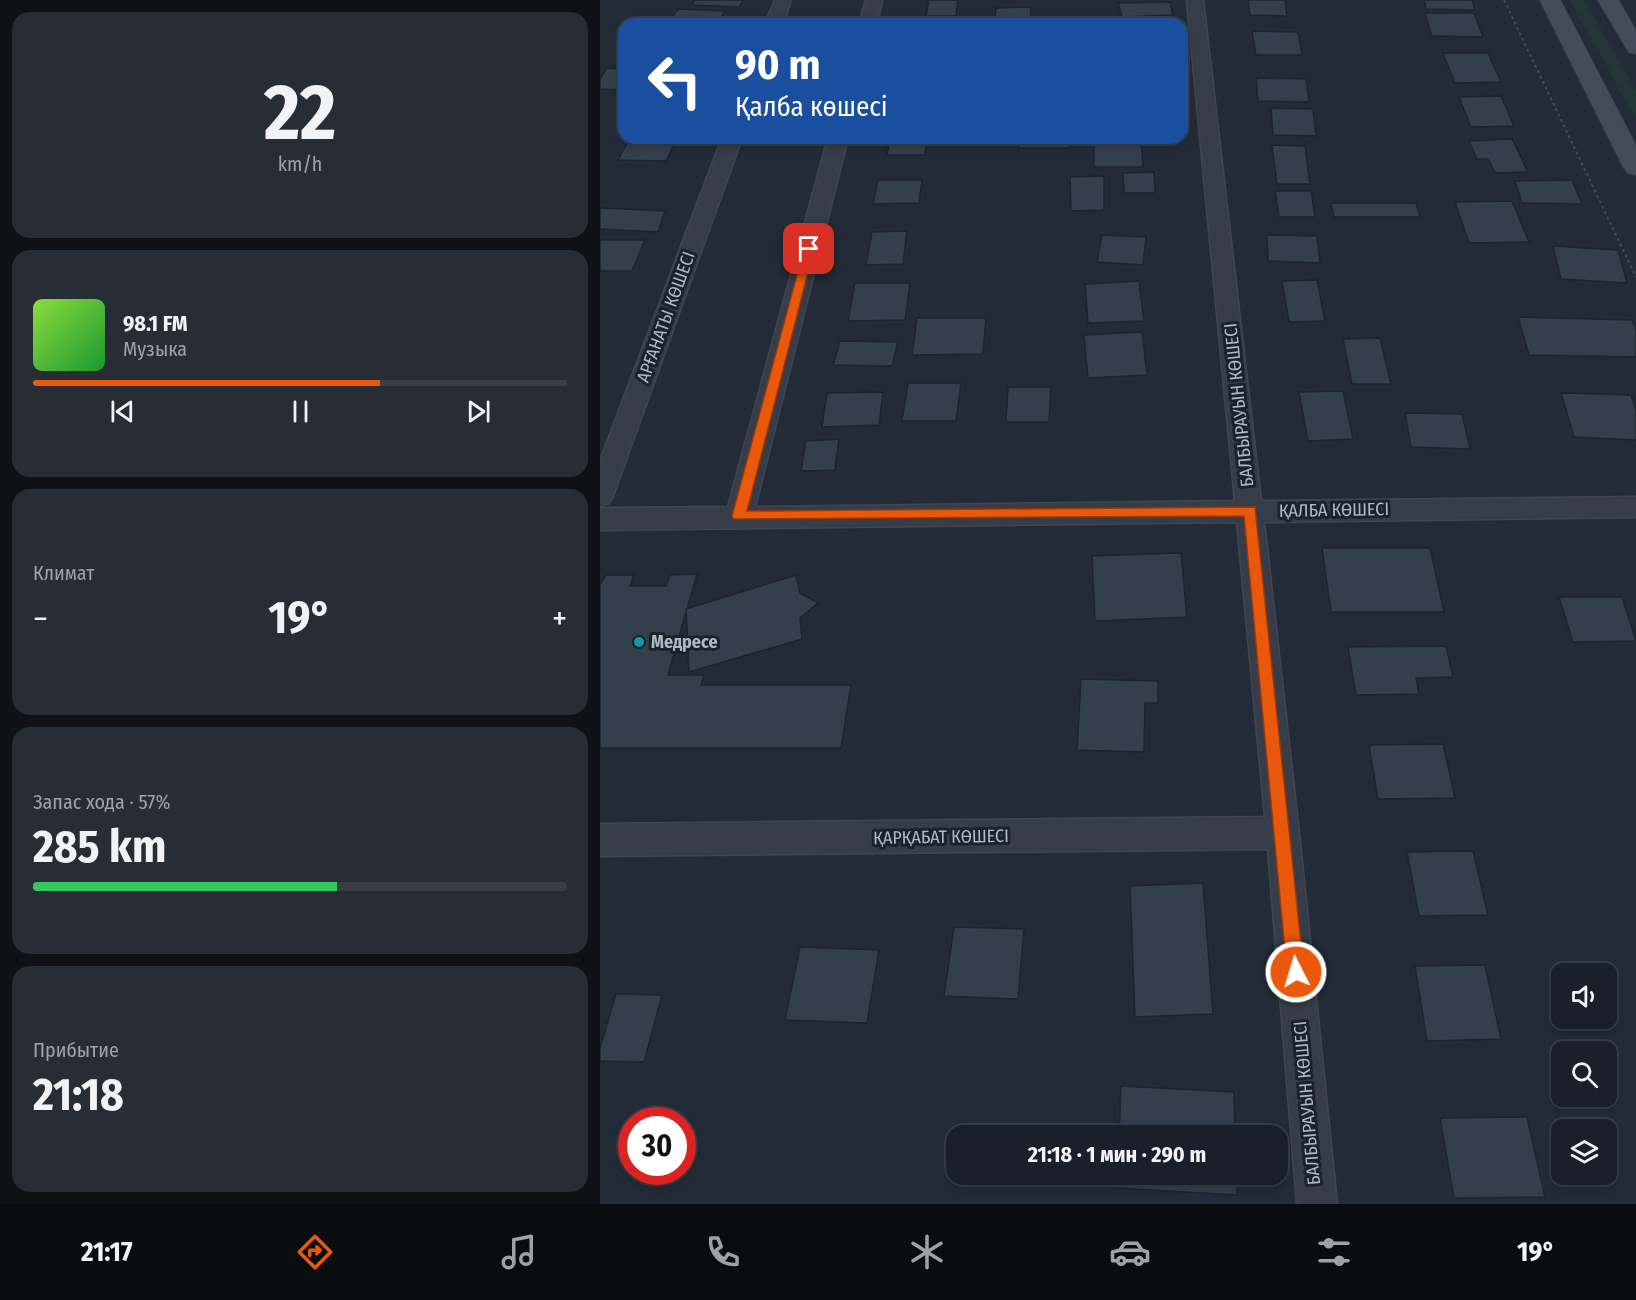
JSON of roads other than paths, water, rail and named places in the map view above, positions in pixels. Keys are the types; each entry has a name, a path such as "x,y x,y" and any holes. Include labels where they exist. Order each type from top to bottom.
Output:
{"main road":[{"path":"1550,0 1636,168"},
{"path":"1608,0 1636,48"}],"street":[{"path":"776,18 783,0"},
{"path":"870,18 874,0"},
{"name":"БАЛБЫРАУЫН КӨШЕСІ","path":"1195,0 1283,833 1317,1204"},
{"name":"АРҒАНАТЫ КӨШЕСІ","path":"600,496 730,144"},
{"path":"739,516 836,144"},
{"name":"ҚАЛБА КӨШЕСІ","path":"600,519 1636,507"},
{"name":"ҚАРҚАБАТ КӨШЕСІ","path":"600,840 1283,833"}],"place":[{"name":"Медресе","path":"639,642"}]}
